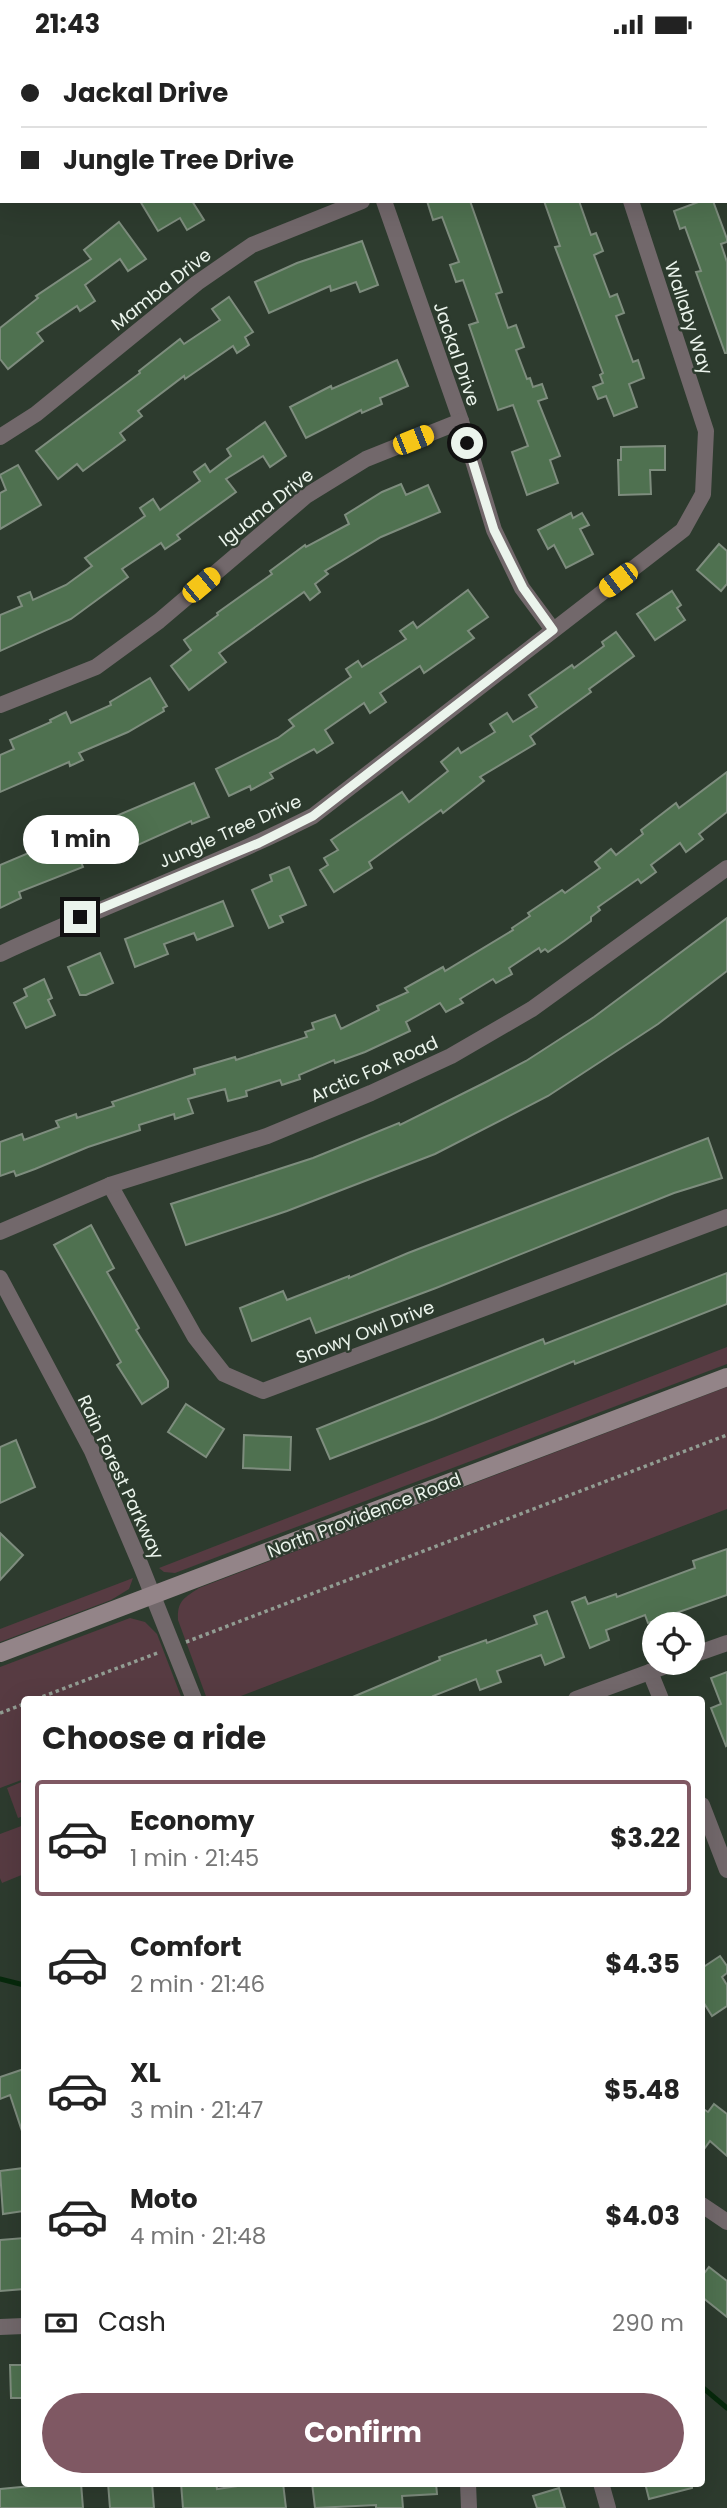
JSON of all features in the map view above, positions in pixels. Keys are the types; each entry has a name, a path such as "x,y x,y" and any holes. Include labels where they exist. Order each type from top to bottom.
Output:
{"street":[{"name":"Mamba Drive","path":"0,437 36,414 197,283 252,245 357,203"},
{"name":"Jackal Drive","path":"385,203 461,421 494,530 523,588 553,630"},
{"name":"Wallaby Way","path":"553,630 683,530 703,494 706,431 632,203"},
{"name":"Iguana Drive","path":"0,705 96,667 159,621 306,496 366,459 461,421"},
{"name":"Jungle Tree Drive","path":"0,954 80,917 259,843 313,816 553,630"},
{"name":"Arctic Fox Road","path":"0,1232 110,1185 267,1136 451,1056 532,1009 727,868"},
{"name":"Snowy Owl Drive","path":"110,1185 195,1337 224,1374 263,1391 727,1217"},
{"name":"Rain Forest Parkway","path":"0,1278 92,1451 193,1696"},
{"name":"North Providence Road","path":"0,1653 727,1377"},
{"path":"705,1651 727,1643"},
{"path":"584,1696 642,1674"},
{"path":"652,1675 660,1696"},
{"path":"705,1813 727,1870"},
{"path":"705,2207 727,2222"},
{"path":"0,2326 21,2326"},
{"path":"468,2487 469,2508"},
{"path":"602,2487 608,2508"}],"path":[{"path":"189,1641 727,1435"},
{"path":"44,1696 157,1653"},
{"path":"0,1713 21,1704"}],"shaded area":[{"path":"727,1347 727,1364 175,1573 164,1572 159,1568"},
{"path":"727,1387 727,1509 241,1696 206,1696 178,1620 182,1601 199,1588"},
{"path":"133,1578 129,1589 111,1600 0,1642 0,1629"},
{"path":"130,1618 145,1622 157,1634 181,1696 21,1696 21,1780 0,1788 0,1667"},
{"path":"21,1782 21,1817 18,1818 7,1788"},
{"path":"21,1826 21,1875 2,1883 0,1878 0,1834"}],"building":[{"path":"141,203 193,203 204,220 187,230 180,218 158,231"},
{"path":"428,203 471,203 502,292 496,294 508,328 516,325 524,347 516,350 527,379 530,378 533,387 542,384 547,398 538,401 560,456 550,460 558,483 527,495 512,452 528,446 513,405 498,410 469,325 478,322 463,280 456,282 450,265 459,262 442,217 433,220"},
{"path":"545,203 580,203 591,235 596,233 603,251 594,255 610,297 617,294 624,313 616,316 633,362 638,360 644,378 629,384 637,407 614,416 606,396 598,399 593,387 603,383 600,375 603,373 555,247 560,246"},
{"path":"696,203 714,203 727,239 727,242 721,244 727,262 727,353 696,272 701,271 685,227 680,229 674,211"},
{"path":"119,222 146,259 128,271 120,259 85,285 95,301 80,311 77,306 37,333 43,341 8,369 0,359 0,328 38,298 36,296 91,259 84,250"},
{"path":"362,241 378,285 360,292 356,282 331,291 330,286 269,313 255,282 297,263"},
{"path":"229,297 253,332 245,337 249,345 237,353 233,346 185,379 184,376 138,411 142,416 120,433 125,440 83,471 77,464 58,479 36,451 140,373 139,371 180,339 184,344 220,320 212,309"},
{"path":"397,360 408,386 380,398 382,404 362,413 361,410 306,438 290,407 331,386 332,389"},
{"path":"265,422 286,456 270,467 263,456 226,479 236,492 177,535 180,539 165,549 161,543 122,569 128,577 71,619 0,651 0,615 22,606 18,597 30,592 33,600 66,585 92,566 85,558 145,516 140,508 153,499 160,510 200,481 194,472 205,464 210,472 231,456 227,449"},
{"path":"665,446 665,470 650,470 651,494 619,495 618,460 621,460 621,447"},
{"path":"18,465 41,505 0,529 0,493 6,490 0,475"},
{"path":"401,484 406,495 428,485 440,512 381,537 325,571 328,574 315,584 320,592 310,600 304,592 219,653 226,662 189,690 171,666 191,650 184,640 272,574 270,571 305,545 306,547 349,524 345,515 382,492"},
{"path":"571,513 573,518 582,513 589,525 580,529 593,554 566,568 554,545 548,549 538,530"},
{"path":"719,544 727,551 727,584 721,591 697,570"},
{"path":"468,590 488,617 468,631 474,638 424,673 420,666 380,693 386,702 370,713 364,703 325,730 333,743 317,753 314,749 270,773 273,778 251,790 250,786 229,796 216,769 278,738 294,726 289,720 351,677 346,669 358,661 362,667 406,639 400,631 413,622 417,628"},
{"path":"672,591 681,605 677,608 685,620 655,640 637,614"},
{"path":"616,632 634,656 589,689 591,692 530,736 535,744 480,777 484,781 443,813 441,810 369,862 372,868 334,892 320,870 328,865 324,858 338,850 331,840 402,792 409,802 448,771 441,762 458,748 461,753 495,732 490,724 507,713 513,722 537,707 529,695 572,665 574,668 604,646 602,642"},
{"path":"150,678 167,706 163,708 164,711 128,732 79,753 83,760 70,766 69,762 0,792 0,755 14,749 10,740 51,722 50,720 66,712 71,723 111,705 110,702"},
{"path":"727,772 727,812 699,834 703,839 686,852 680,843 651,865 656,872 641,883 638,879 598,907 600,910 591,917 591,921 564,941 548,952 545,949 541,952 539,948 509,968 512,974 496,983 493,979 460,999 463,1003 446,1012 440,1003 406,1022 410,1031 365,1052 335,1063 334,1060 299,1075 300,1079 282,1085 280,1080 246,1091 247,1096 228,1101 225,1089 188,1099 193,1113 175,1119 174,1114 139,1125 140,1130 88,1147 16,1176 14,1171 0,1176 0,1142 22,1134 24,1140 59,1127 56,1121 76,1114 77,1118 114,1106 112,1102 195,1074 194,1069 235,1057 236,1060 307,1037 305,1032 314,1029 312,1023 335,1015 341,1029 379,1010 377,1006 408,992 405,988 443,967 445,971 513,930 512,928 530,916 528,913 562,890 565,893 600,868 595,862 611,849 616,855 643,834 641,830 676,803 679,808"},
{"path":"194,783 209,817 192,824 191,821 129,849 127,843 81,862 83,867 19,892 21,898 0,908 0,865"},
{"path":"289,867 306,905 280,916 283,922 269,928 252,890 272,881 270,875"},
{"path":"223,901 233,926 197,940 194,933 164,944 168,954 135,967 125,939"},
{"path":"727,918 727,971 658,1024 548,1096 435,1154 287,1211 186,1245 171,1204 313,1158 399,1123 400,1125 486,1082 526,1061 594,1017"},
{"path":"100,953 113,983 80,995 68,967"},
{"path":"44,979 52,998 48,1000 55,1015 26,1028 14,1003 27,996 24,989"},
{"path":"708,1138 722,1178 674,1193 316,1333 310,1318 252,1341 240,1308 283,1291 287,1300 349,1278"},
{"path":"91,1225 114,1268 107,1272 139,1328 136,1330 168,1381 168,1387 142,1404 117,1365 121,1362 54,1245"},
{"path":"727,1273 727,1304 575,1364 574,1361 330,1459 317,1429 543,1339 545,1344"},
{"path":"186,1404 224,1429 206,1457 168,1432"},
{"path":"244,1435 291,1437 290,1470 243,1468"},
{"path":"16,1440 35,1487 0,1503 0,1447"},
{"path":"0,1533 23,1555 0,1580"},
{"path":"727,1549 727,1595 679,1612 642,1612 642,1616 606,1630 609,1640 590,1648 572,1602 585,1597 588,1604 616,1594 617,1597 695,1568 693,1561"},
{"path":"547,1611 564,1657 545,1665 541,1655 497,1671 501,1682 480,1690 476,1679 433,1696 355,1696 440,1660 439,1657 537,1624 534,1616"},
{"path":"727,1672 726,1746 711,1708 721,1704 711,1678"},
{"path":"720,1956 727,1966 727,1973 722,1977 727,1985 727,2006 712,2016 705,2005 705,1966"},
{"path":"21,2070 21,2128 10,2095 0,2099 0,2077"},
{"path":"714,2104 727,2114 727,2156 710,2141 705,2148 705,2110 708,2112"},
{"path":"21,2168 21,2211 3,2214 0,2171"},
{"path":"21,2238 21,2289 0,2291 0,2240"},
{"path":"709,2267 727,2281 727,2317 705,2299 705,2272"},
{"path":"10,2365 21,2365 21,2398 11,2398"},
{"path":"81,2487 83,2508 0,2508 0,2489"},
{"path":"108,2487 152,2487 154,2508 110,2508"},
{"path":"181,2487 283,2487 286,2508 183,2508"},
{"path":"312,2487 436,2487 437,2494 402,2496 403,2508 376,2508 376,2505 315,2508"},
{"path":"646,2487 692,2487 692,2488 649,2499"},
{"path":"559,2488 565,2508 537,2508 533,2496"}],"waterway":[{"path":"0,1979 21,1984"},
{"path":"705,2390 727,2408"}],"route":[{"path":"80,917 259,843 313,816 553,630 523,588 494,530 467,443"}]}
